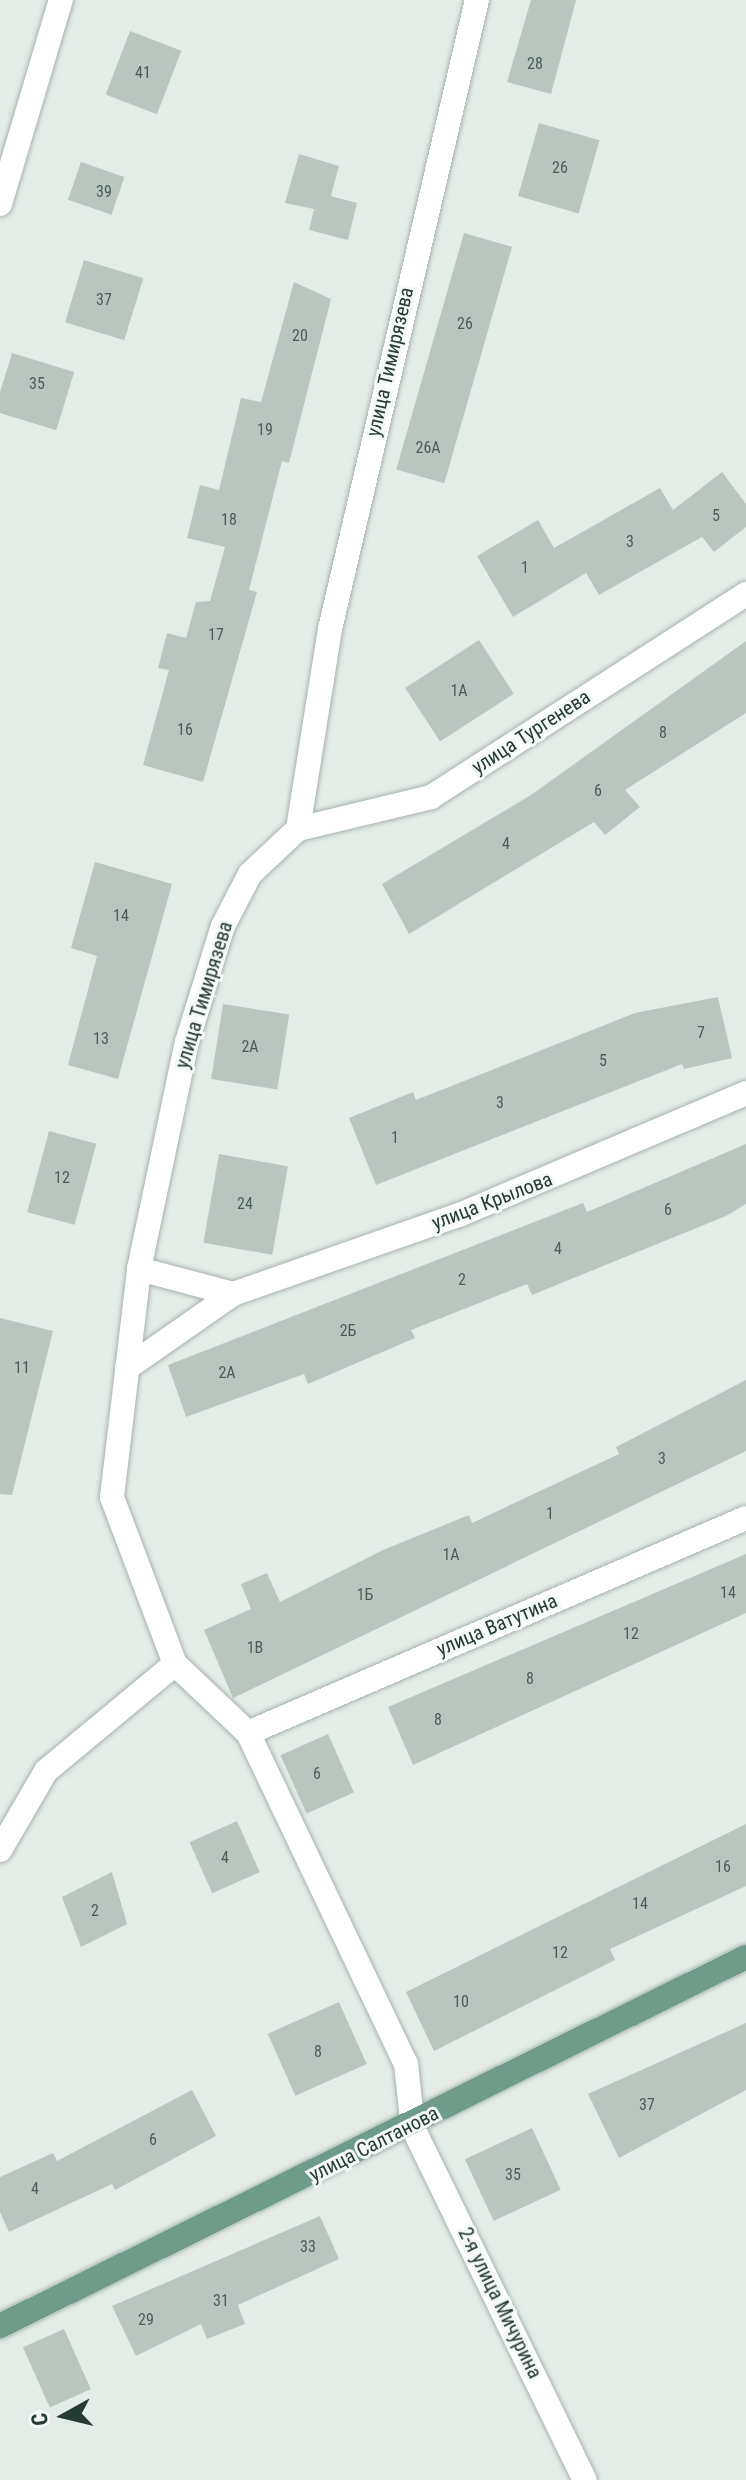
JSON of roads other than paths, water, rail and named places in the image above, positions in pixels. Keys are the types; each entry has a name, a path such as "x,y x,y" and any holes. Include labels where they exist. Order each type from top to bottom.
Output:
{"main road":[{"name":"улица Салтанова","path":"0,2326 413,2128 746,1957"}],"street":[{"path":"1,194 61,0"},
{"name":"улица Тимирязева","path":"175,1664 112,1497 139,1269 187,1042 223,926 250,874 298,829 330,629 477,0"},
{"name":"улица Тургенева","path":"298,829 431,797 746,594"},
{"name":"улица Крылова","path":"127,1368 233,1294 459,1215 746,1093"},
{"path":"139,1269 233,1294"},
{"name":"улица Ватутина","path":"248,1733 746,1518"},
{"path":"0,1850 46,1771 175,1664 248,1733"},
{"name":"2-я улица Мичурина","path":"248,1733 406,2064 413,2128 585,2480"}]}
